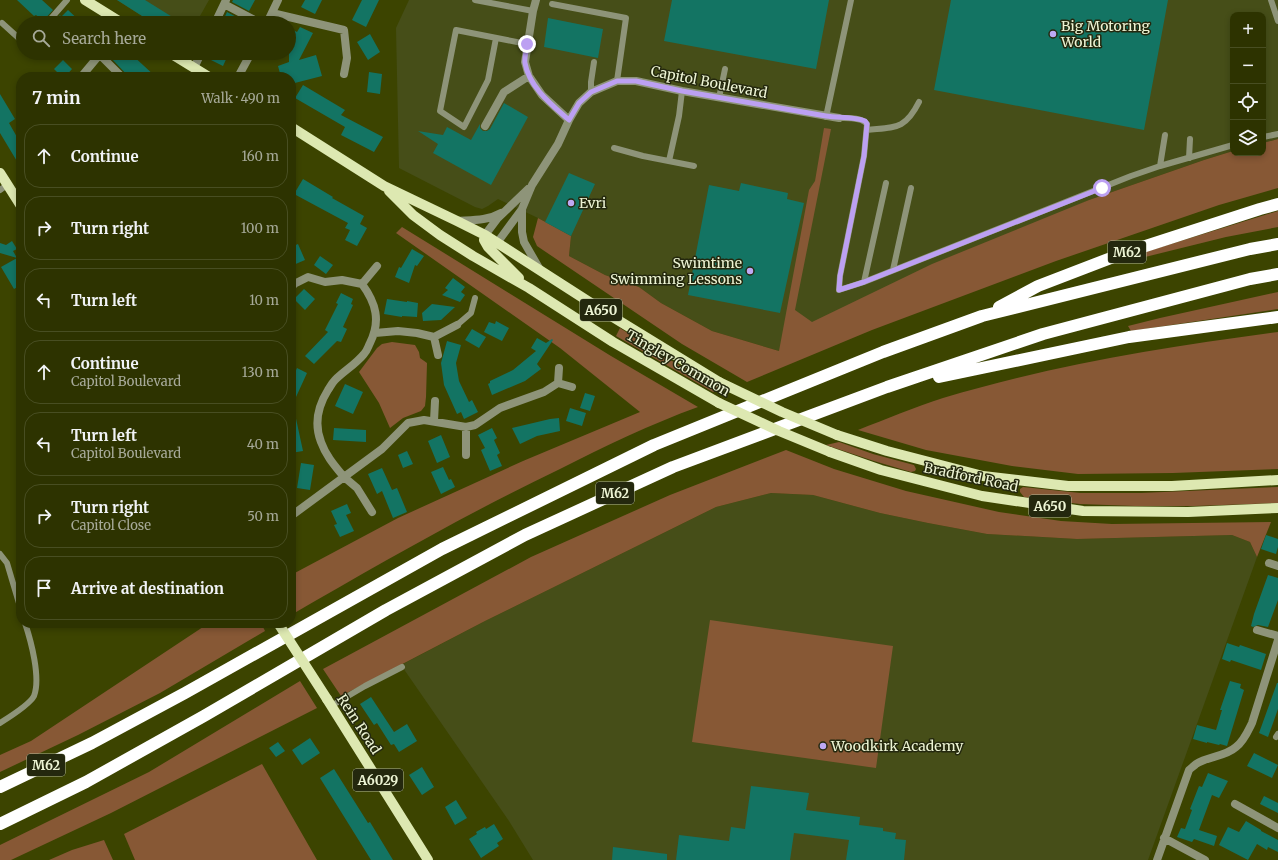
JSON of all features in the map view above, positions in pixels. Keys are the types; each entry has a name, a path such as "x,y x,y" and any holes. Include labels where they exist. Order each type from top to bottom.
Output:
{"highway":[{"name":"M62","path":"982,316 1038,286 1124,253 1278,204"},
{"name":"M62","path":"0,787 92,743 192,689 442,549 647,448 883,352 982,316 1250,249 1278,244"},
{"name":"M62","path":"0,824 86,782 204,716 386,610 525,535 673,467 887,387 1043,334 1250,279 1278,274"},
{"name":"M62","path":"887,387 1129,337 1278,317"}],"main road":[{"path":"85,0 111,16"},
{"path":"181,60 201,72"},
{"name":"Tingley Common","path":"296,130 384,186 485,235"},
{"path":"0,173 4,188 16,201"},
{"name":"Tingley Common","path":"384,186 413,215 440,235 529,288 613,342 719,403 779,431 830,452"},
{"path":"485,235 484,240 493,245 529,288"},
{"path":"473,256 493,245"},
{"name":"Tingley Common","path":"493,245 540,271 719,382 782,412 837,435"},
{"name":"Bradford Road","path":"837,435 887,451 983,476 1068,486 1172,486 1278,480"},
{"name":"Bradford Road","path":"830,452 881,470 982,496 1083,511 1188,512 1278,508"},
{"name":"Rein Road","path":"281,628 428,860"}],"street":[{"path":"270,16 278,0"},
{"path":"536,0 533,10 525,62 529,76 542,95 569,120"},
{"path":"218,16 225,2 248,16"},
{"path":"272,13 285,16"},
{"path":"296,19 344,30 347,58 344,74"},
{"path":"84,72 95,60"},
{"path":"106,60 117,72"},
{"path":"194,68 198,60"},
{"path":"241,72 247,60"},
{"path":"485,126 504,92 529,76"},
{"name":"Capitol Boulevard","path":"493,245 522,209 532,185 558,144 579,103 591,92 617,81 636,81 719,98 839,118"},
{"name":"Capitol Boulevard","path":"485,235 498,219 532,185"},
{"name":"Capitol Boulevard","path":"457,221 484,220 494,217 508,209"},
{"name":"Capitol Boulevard","path":"522,209 522,232 524,242 540,271"},
{"path":"362,284 377,266"},
{"path":"296,283 308,277 325,282 342,280 362,284 370,296 376,312 375,333 366,353 334,380 319,408 316,424 320,442 329,459 344,477 357,488 372,512"},
{"path":"375,333 398,331 434,337 457,325"},
{"path":"434,337 438,355"},
{"path":"558,383 559,368"},
{"path":"296,512 382,449 408,423 424,420 466,427 475,425 500,408 544,392 558,383 572,387"},
{"path":"434,421 435,401"},
{"path":"466,427 466,455"},
{"path":"1269,563 1278,566"},
{"path":"1257,630 1278,636"},
{"path":"1157,860 1189,770 1196,764 1206,759 1228,753 1238,746 1245,736 1252,723 1278,640"},
{"path":"1235,804 1278,828"},
{"path":"1164,838 1205,860"}],"lane":[{"path":"53,16 67,0"},
{"path":"477,0 533,10"},
{"path":"826,116 851,0"},
{"path":"1271,0 1278,21"},
{"path":"552,4 626,18 617,81"},
{"path":"2,24 16,36"},
{"path":"496,38 488,80 464,127 440,111 456,30 527,44"},
{"path":"591,92 594,62"},
{"path":"719,98 725,69"},
{"path":"669,161 679,116 682,91"},
{"path":"867,130 894,127 902,124 913,114 919,102"},
{"path":"839,118 863,120 867,124 864,156 840,276 839,290 864,282 1131,176 1230,146"},
{"path":"1266,136 1278,134"},
{"path":"1160,166 1165,135"},
{"path":"1189,158 1190,139"},
{"path":"614,148 643,156 694,166"},
{"path":"864,282 886,183"},
{"path":"893,270 911,188"},
{"path":"457,325 471,314 475,298"},
{"path":"0,554 6,563 16,594"},
{"path":"0,723 15,714 33,697 37,676 31,641 27,628"},
{"path":"329,703 402,667"}],"shaded area":[{"path":"117,0 209,0 200,16 142,16"},
{"path":"409,0 1278,0 1278,139 1266,142 1266,12 1230,12 1230,152 1089,200 779,351 712,331 661,303 639,287 605,275 569,256 571,236 538,218 498,199 482,209 475,207 399,168 396,28"},
{"path":"824,128 831,129 795,310 812,322 932,264 1089,200 1230,152 1230,156 1266,156 1266,142 1278,139 1278,188 1219,205 1056,261 872,330 747,382 682,344 537,246 533,237 538,218 571,236 569,256 605,275 639,287 661,303 712,331 779,351 809,190 815,181"},
{"path":"1278,211 1278,227 1226,237 1129,261 1129,257"},
{"path":"402,227 611,356 698,407 611,444 492,503 296,612 296,572 398,518 523,461 640,412 560,348 396,233"},
{"path":"1278,292 1278,309 1131,331 1128,326 1160,318"},
{"path":"620,328 658,353 721,389 713,392 616,336"},
{"path":"1278,332 1278,469 1173,473 1078,474 1012,466 926,450 858,430 943,398 1025,376 1109,358"},
{"path":"392,342 415,345 419,352 420,358 427,363 425,406 421,411 403,418 390,428 379,403 359,372 377,348 382,344"},
{"path":"839,442 873,454 914,465 916,469 915,471 911,472 826,445"},
{"path":"786,450 834,469 906,491 999,512 1061,521 1112,524 1271,522 1257,557 1250,542 1232,535 1077,539 987,534 880,513 813,495 771,493 716,507 485,621 341,696 323,669 531,557 670,495"},
{"path":"1023,487 1080,493 1141,493 1278,487 1278,503 1194,506 1080,504 1024,497 1020,492 1020,489"},
{"name":"Woodkirk Academy","path":"771,493 813,495 880,513 987,534 1077,539 1232,535 1250,542 1257,557 1148,860 533,860 509,821 401,665 485,621 716,507"},
{"path":"710,620 893,646 876,768 692,742"},
{"path":"201,628 264,628 265,631 160,693 78,735 0,772 0,755 31,741"},
{"path":"300,681 317,708 111,813 11,860 0,860 0,845 149,772"},
{"path":"262,764 317,860 135,860 124,834"},
{"path":"104,840 113,860 49,860 72,850"}],"building":[{"path":"17,0 42,0 53,10 48,16 34,16"},
{"path":"117,0 145,0 171,16 142,16"},
{"path":"233,0 255,0 249,11 232,2"},
{"path":"305,0 322,0 315,14 301,7"},
{"path":"362,0 379,0 366,27 352,20"},
{"path":"672,0 829,0 816,69 664,41"},
{"name":"Big Motoring World","path":"951,0 1168,0 1144,130 934,90"},
{"path":"68,10 74,16 62,16"},
{"path":"227,12 235,16 225,16"},
{"path":"548,18 603,29 598,58 544,47"},
{"path":"300,27 313,33 299,60 316,55 322,76 296,83 296,72 280,72 278,66 289,62 289,60 296,60 297,32"},
{"path":"370,34 380,52 368,60 357,42"},
{"path":"63,60 72,69 69,72 57,72 54,69"},
{"path":"113,60 138,60 151,72 124,72"},
{"path":"211,60 226,60 223,66"},
{"path":"369,72 382,74 380,94 367,92"},
{"path":"303,85 345,110 341,115 383,137 374,152 341,135 345,127 296,99"},
{"path":"0,94 15,119 9,123 16,135 16,160 0,133"},
{"path":"504,103 528,117 491,185 433,153 438,144 418,131 443,135 447,127 471,140 480,124 480,128 483,131 490,129"},
{"name":"Evri","path":"569,173 595,184 571,236 545,222"},
{"path":"303,179 333,197 332,198 364,216 360,224 367,228 357,246 345,240 350,230 345,228 348,223 296,195 296,191"},
{"path":"741,183 788,193 787,199 804,203 780,313 688,295 709,185 739,191"},
{"path":"12,241 16,247 16,250 13,251 16,258 0,253 0,243 6,245"},
{"path":"298,244 305,260 296,264 296,245"},
{"path":"412,249 424,256 417,266 415,265 409,283 395,277 399,267 401,268"},
{"path":"320,256 333,265 326,274 314,265"},
{"path":"16,259 16,288 14,289 1,267"},
{"path":"453,278 465,287 461,292 465,295 460,302 442,295 448,290 445,288"},
{"path":"304,289 315,299 305,310 296,301 296,297"},
{"path":"341,293 353,299 351,304 353,305 343,327 347,329 341,342 337,341 314,364 305,356 328,332 325,330 338,304 336,303"},
{"path":"387,299 418,303 417,317 402,317 384,314"},
{"path":"432,304 455,307 441,320 423,321 422,313"},
{"path":"496,321 509,328 502,341 484,332 489,322 495,324"},
{"path":"472,329 486,337 479,348 465,340"},
{"path":"537,338 546,343 552,339 553,340 537,364 541,369 525,381 492,395 488,384 490,381 513,370 536,351 531,348"},
{"path":"447,341 461,345 456,363 459,381 469,402 472,400 478,412 464,419 461,412 457,414 444,385 441,363"},
{"path":"297,368 307,373 296,397"},
{"path":"345,384 363,392 353,414 335,406"},
{"path":"585,393 595,396 590,411 580,408"},
{"path":"570,408 586,413 582,426 566,421"},
{"path":"559,418 560,431 537,436 520,444 512,428 550,419"},
{"path":"296,419 303,451 296,452"},
{"path":"334,428 366,430 366,442 333,440"},
{"path":"492,428 497,438 494,440 500,453 497,455 502,466 490,471 481,450 485,448 478,435"},
{"path":"441,435 450,457 437,463 428,441"},
{"path":"407,451 413,464 403,468 398,455"},
{"path":"301,463 314,465 310,490 297,488"},
{"path":"443,467 449,480 451,479 455,487 441,494 431,472"},
{"path":"382,468 392,490 397,488 407,512 393,518 382,491 377,494 368,474"},
{"path":"347,504 351,513 346,515 354,531 340,537 334,525 337,524 331,511"},
{"path":"1266,535 1278,539 1276,554 1261,549"},
{"path":"1268,575 1278,578 1278,600 1268,627 1258,625 1253,627 1251,626 1254,614"},
{"path":"1227,643 1239,647 1240,645 1266,654 1261,670 1231,660 1230,662 1222,659"},
{"path":"1230,681 1241,684 1240,688 1244,690 1227,746 1193,739 1197,725 1216,730 1222,710 1220,710"},
{"path":"1277,683 1278,709 1268,737 1259,733"},
{"path":"371,697 394,732 407,724 417,741 399,752 394,744 391,745 377,723 374,725 360,704"},
{"path":"310,738 320,753 302,765 292,750"},
{"path":"278,742 285,751 276,757 269,748"},
{"path":"1254,753 1278,765 1272,778 1247,766"},
{"path":"422,767 434,787 422,795 409,775"},
{"path":"334,769 368,823 370,822 393,860 371,860 320,778"},
{"path":"1208,773 1228,781 1219,798 1212,795 1199,830 1217,836 1214,846 1194,839 1192,842 1177,837 1181,828 1185,829 1192,810 1190,809 1199,786 1202,787"},
{"path":"751,786 809,793 806,810 860,817 859,825 883,828 883,831 896,833 895,839 906,840 904,860 846,860 849,840 794,833 790,860 676,860 679,835 729,841 731,827 745,829"},
{"path":"1264,796 1278,803 1278,813 1260,804"},
{"path":"456,800 467,818 455,825 445,807"},
{"path":"1246,821 1278,840 1278,852 1268,847 1267,850 1257,844 1248,860 1219,845 1228,827 1239,832"},
{"path":"494,824 503,839 497,843 499,846 481,858 469,839 477,834 476,832 485,827 486,829"},
{"path":"613,847 667,854 667,860 612,860"}],"place":[{"name":"Big Motoring World","path":"1053,34"},
{"name":"Evri","path":"571,203"},
{"name":"Swimtime Swimming Lessons","path":"750,271"},
{"name":"Woodkirk Academy","path":"823,746"}],"route":[{"path":"527,44 525,62 529,76 542,95 569,120 579,103 591,92 617,81 636,81 682,91 826,116 865,121 867,124 867,130 864,156 840,276 839,290 864,282 1102,188"}]}
